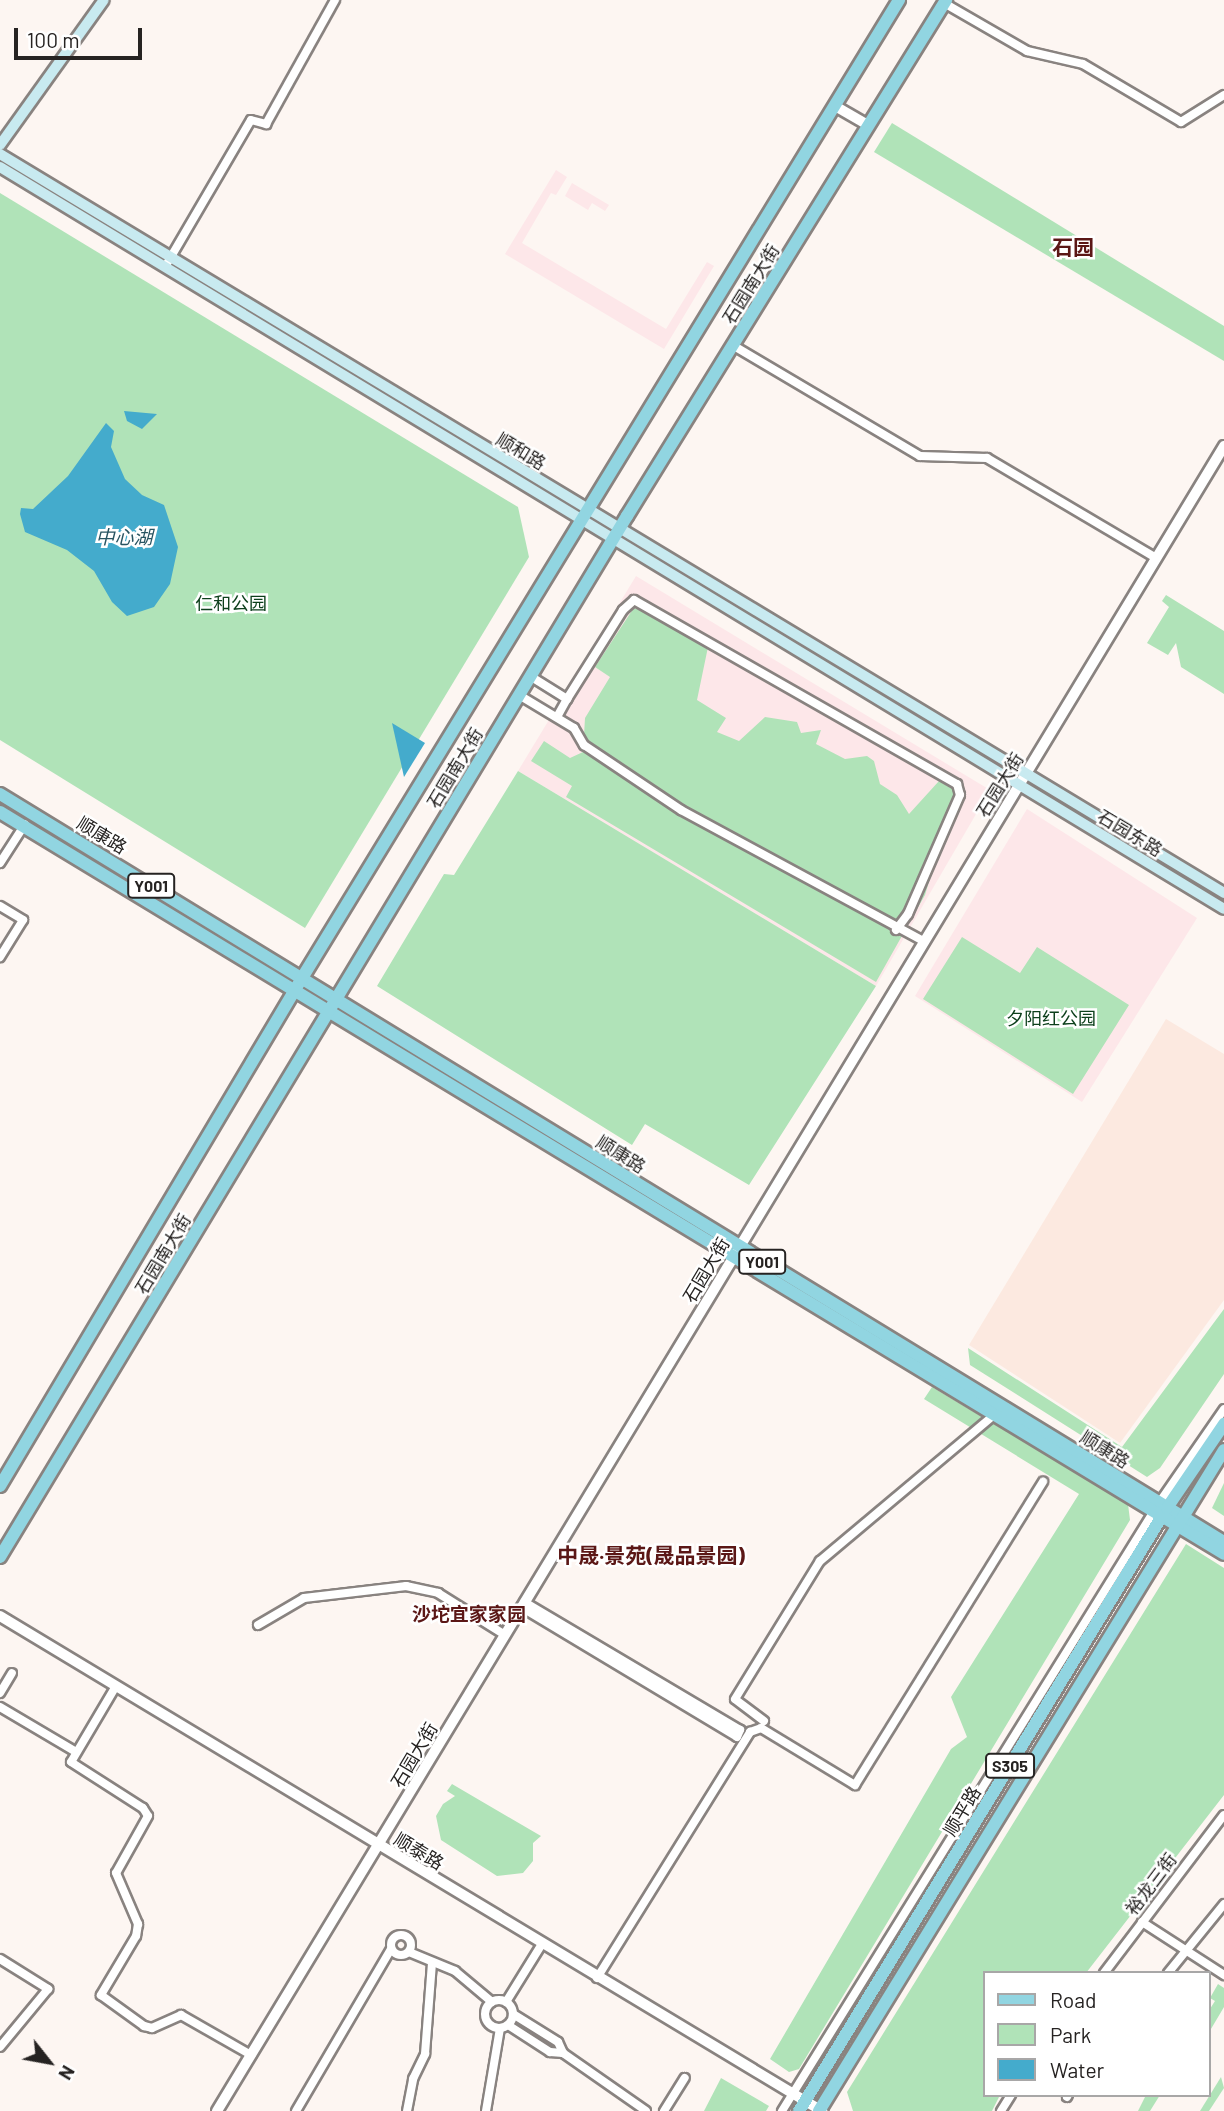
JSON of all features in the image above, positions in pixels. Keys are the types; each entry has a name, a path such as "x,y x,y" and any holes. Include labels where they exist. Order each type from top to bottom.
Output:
{"main road":[{"path":"0,145 104,0"},
{"name":"石园南大街","path":"0,1486 299,984 899,0"},
{"name":"石园南大街","path":"0,1558 616,534 945,2"},
{"name":"顺和路","path":"0,154 167,263"},
{"name":"顺和路","path":"0,167 167,263 616,534 1025,776"},
{"name":"顺和路","path":"616,534 1018,786"},
{"name":"石园东路","path":"1025,776 1224,893"},
{"name":"石园东路","path":"1018,786 1224,909"},
{"name":"顺康路","path":"0,794 299,984"},
{"name":"顺康路","path":"0,812 334,1005 1161,1509 1224,1554"},
{"name":"顺康路","path":"736,1251 995,1414 1161,1509"},
{"name":"顺平路","path":"802,2106 1161,1509 1224,1424"},
{"name":"顺平路","path":"820,2111 1178,1520 1224,1450"},
{"name":"顺康路","path":"1178,1520 1224,1542"}],"street":[{"path":"167,263 251,120 266,124 335,0"},
{"path":"945,2 1027,51 1083,64 1181,122 1224,95"},
{"path":"835,106 869,126"},
{"path":"734,346 920,456 987,458 1156,558"},
{"name":"石园大街","path":"217,2111 1224,446"},
{"path":"556,717 623,610 634,600 957,783 960,795 908,914 896,930"},
{"path":"530,676 568,699"},
{"path":"519,695 574,728 584,745 681,810 828,887 896,930 924,940"},
{"path":"1,859 31,813"},
{"path":"0,906 23,920 0,957"},
{"path":"908,914 908,926 924,940"},
{"path":"782,2111 1224,1409"},
{"path":"764,1721 735,1699 820,1561 995,1414"},
{"path":"597,1978 750,1732 761,1728 855,1785 1043,1482"},
{"path":"258,1625 304,1598 407,1586 438,1593 505,1635"},
{"path":"523,1604 738,1733"},
{"name":"顺泰路","path":"0,1616 791,2095 802,2106 820,2111"},
{"path":"0,1693 12,1673"},
{"path":"116,1686 76,1752 72,1765 143,1808 148,1816 116,1873 138,1924 101,1995 103,2000 152,2028 181,2015 251,2055"},
{"path":"0,1707 76,1752"},
{"name":"裕龙三街","path":"1105,1971 1224,1815"},
{"path":"1170,1971 1224,1904"},
{"path":"1142,1922 1224,1975"},
{"path":"296,2111 391,1949 395,1936 405,1935 411,1942 408,1952"},
{"path":"506,2002 542,1944"},
{"path":"391,1949 401,1955 408,1952 455,1971 492,2002 506,2002"},
{"path":"0,1959 48,1989 0,2047"},
{"path":"407,2111 413,2079 425,2053 432,1962"},
{"path":"492,2002 485,2017 550,2052 563,2053 646,2111"},
{"path":"506,2002 513,2014 558,2042 563,2053"},
{"path":"490,2109 504,2027 513,2014"},
{"path":"664,2111 685,2078"}],"shaded area":[{"path":"556,170 567,177 556,195 551,193 522,243 666,329 707,262 714,266 664,349 505,254"},
{"path":"572,183 609,205 605,211 592,203 588,210 565,196"},
{"path":"636,576 990,790 876,986 518,771"},
{"path":"1027,809 1197,918 1082,1102 915,996"},
{"path":"1166,1019 1224,1054 1224,1300 1120,1443 969,1345"}],"green space":[{"path":"892,123 1224,326 1224,361 874,152"},
{"name":"仁和公园","path":"0,193 518,507 529,557 305,928 0,740"},
{"path":"1166,595 1224,631 1224,694 1181,667 1176,643 1168,655 1147,643 1169,607 1162,601"},
{"path":"639,608 708,647 697,700 726,718 717,732 739,741 765,717 797,722 801,733 821,730 816,744 845,759 867,756 874,761 880,784 897,795 909,814 939,781 956,791 925,895 876,982 566,797 572,786 531,761 544,741 570,758 583,752 585,718 610,677 595,667 633,609"},
{"path":"518,771 876,986 749,1185 645,1124 632,1145 377,986 444,874 454,875"},
{"name":"夕阳红公园","path":"962,937 1020,973 1037,947 1129,1005 1073,1094 923,999"},
{"path":"1224,1309 1224,1374 1160,1468 1147,1477 970,1365 968,1348 1122,1447"},
{"path":"932,1387 1128,1504 1130,1520 799,2069 789,2072 770,2059 951,1749 967,1737 951,1697 1079,1494 924,1399"},
{"path":"1224,1483 1224,1516 1212,1508"},
{"path":"1186,1544 1224,1568 1224,1795 1088,1971 982,1971 982,2097 999,2097 992,2111 853,2111 847,2092"},
{"path":"452,1784 541,1836 533,1843 533,1861 523,1873 497,1876 441,1840 436,1816 443,1804 455,1796 447,1791"},
{"path":"1218,1984 1224,1988 1224,2007 1210,2031 1210,2009 1215,2001 1210,1998"},
{"path":"1221,2077 1224,2088 1209,2111 1200,2111"},
{"path":"721,2078 769,2106 766,2111 704,2111"},
{"path":"1145,2097 1159,2097 1150,2111 1138,2111"}],"water":[{"path":"124,411 157,414 142,429 127,421"},
{"name":"中心湖","path":"106,423 114,431 111,447 125,479 142,495 164,505 178,547 170,584 154,607 127,616 112,602 94,571 67,550 25,532 20,514 21,508 33,509 68,476"},
{"path":"392,723 425,743 404,777"}],"district":[{"name":"石园","path":"1073,247"},
{"name":"中晟·景苑(晟品景园)","path":"651,1555"},
{"name":"沙坨宜家家园","path":"469,1614"}]}
